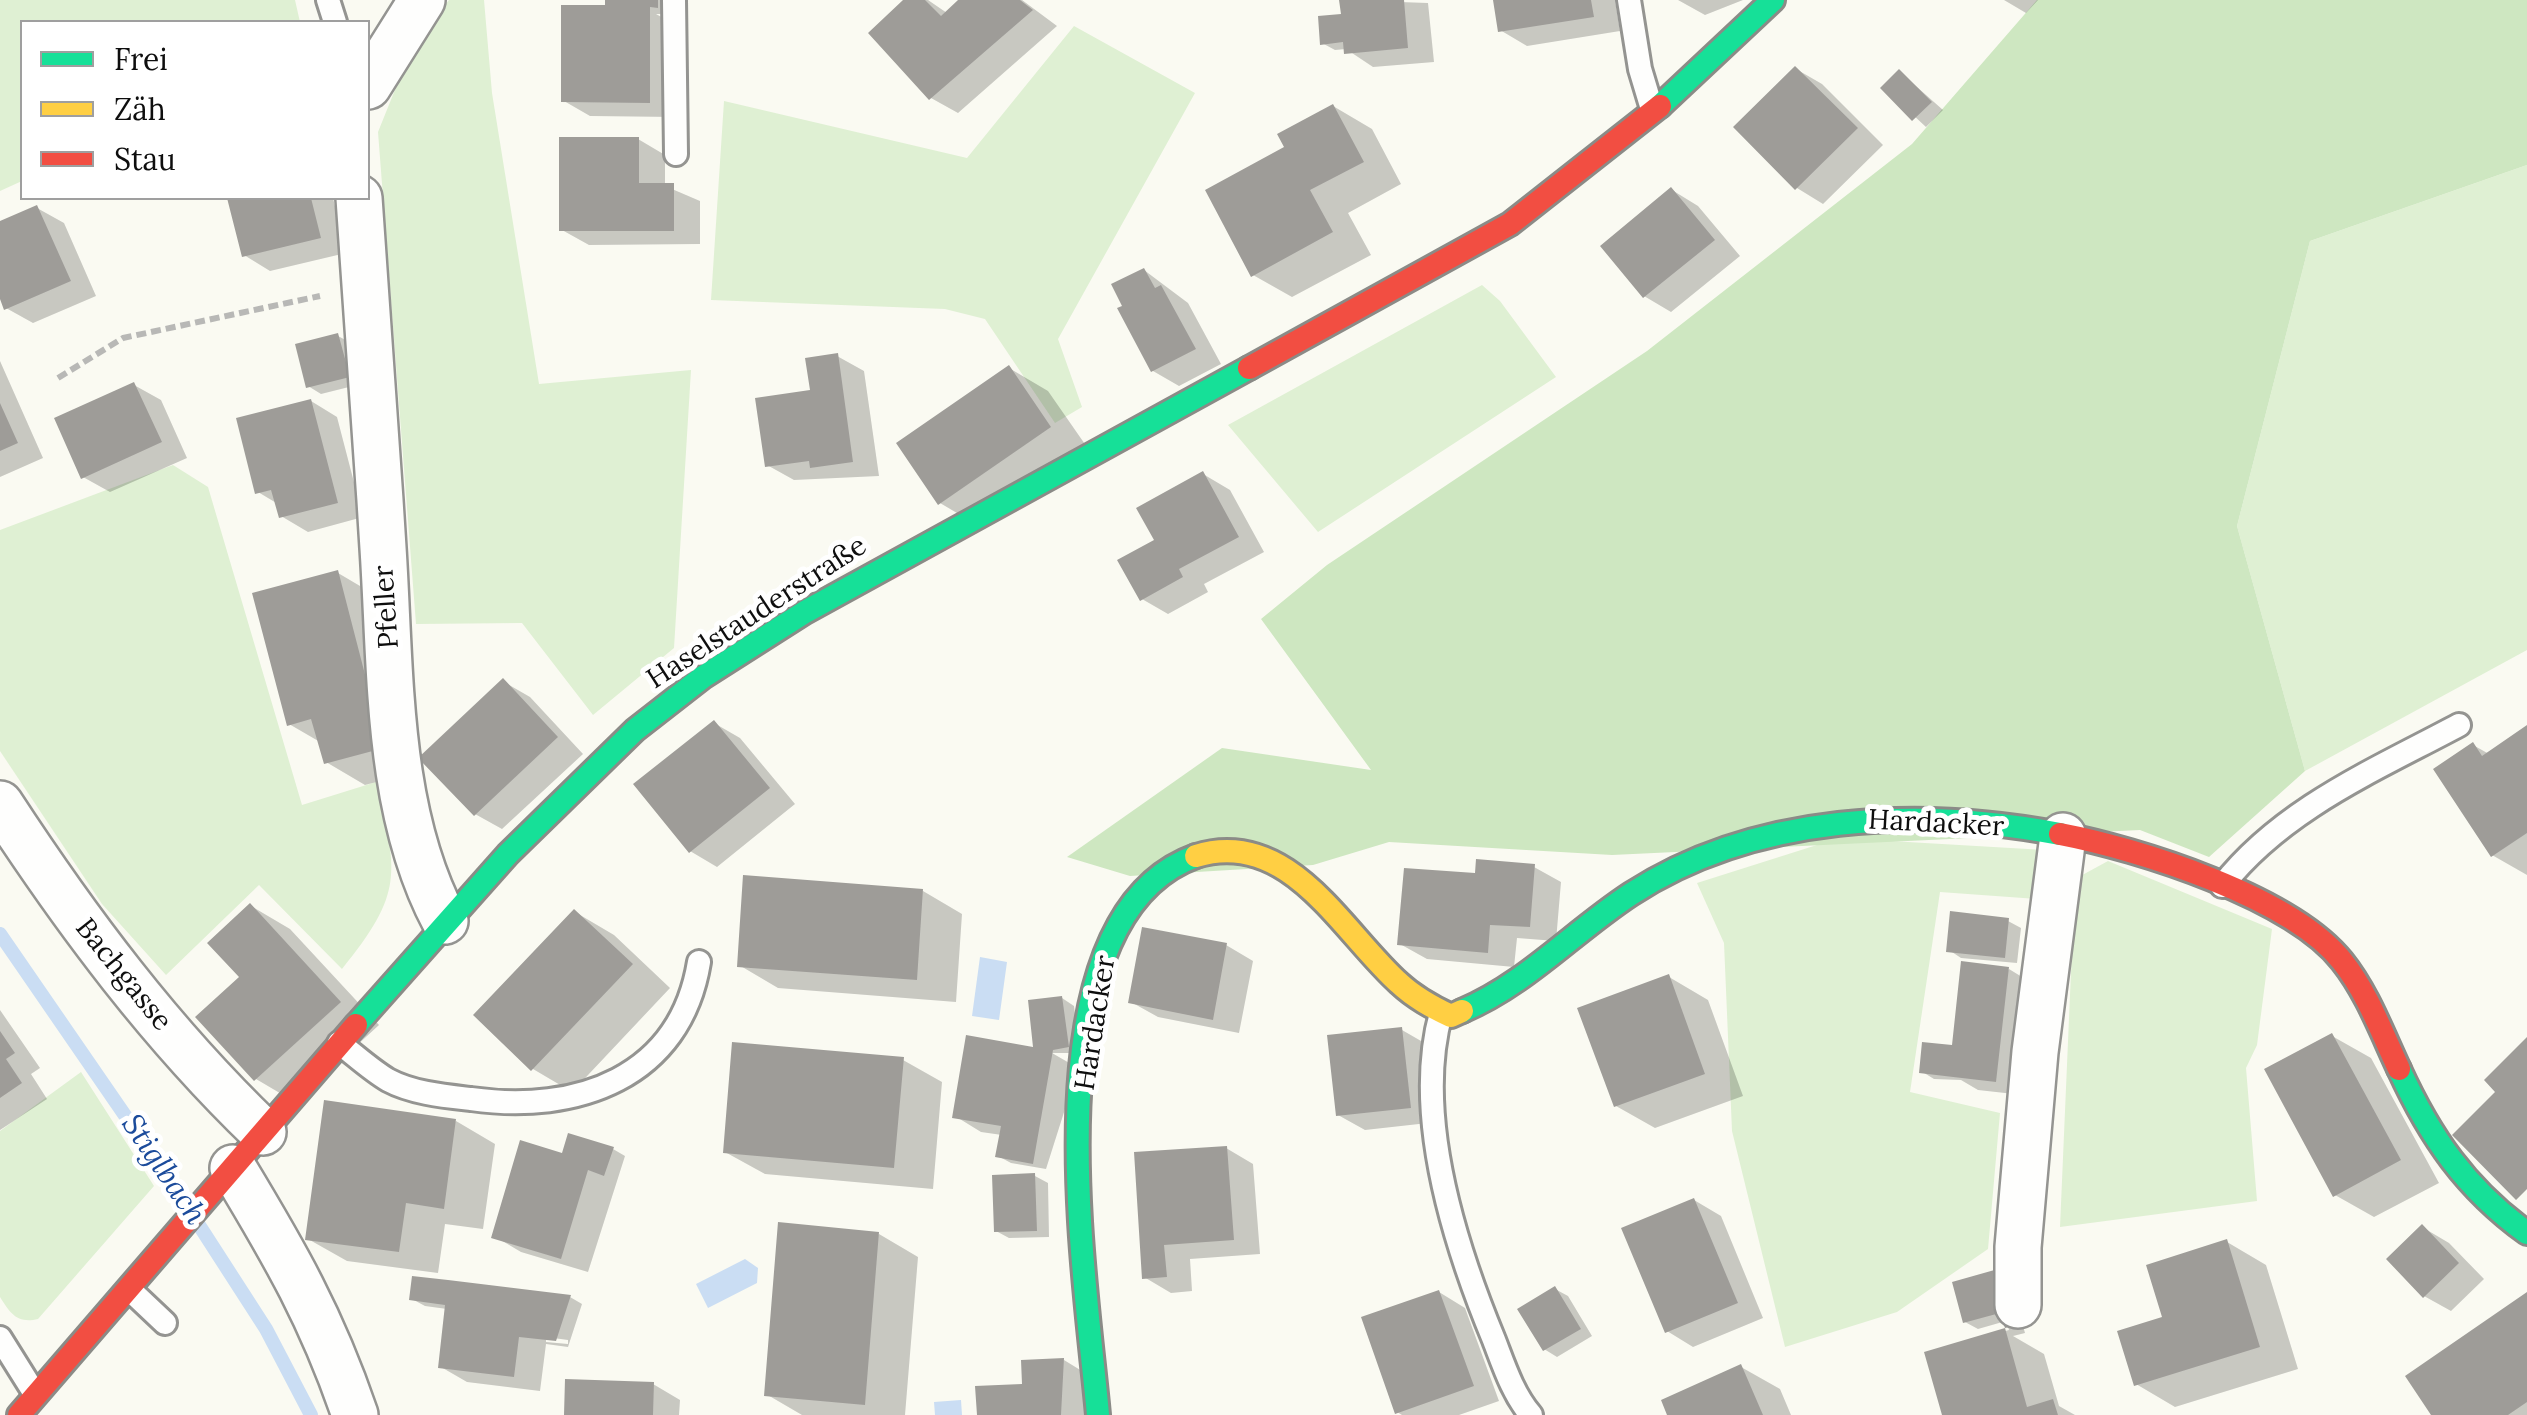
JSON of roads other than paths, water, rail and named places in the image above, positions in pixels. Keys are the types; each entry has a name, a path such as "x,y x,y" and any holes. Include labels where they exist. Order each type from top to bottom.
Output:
{"main road":[{"name":"Haselstauderstraße","path":"25,1410 445,921 635,730 703,678 805,612 1510,224 1654,112 1773,0"},
{"name":"Hardacker","path":"1098,1415 1076,1208 1085,1062 1097,978 1111,935 1145,888 1190,854 1235,850 1271,862 1305,887 1408,990 1441,1013 1461,1013 1508,990 1617,904 1655,880 1762,840 1844,820 1919,818 2124,847 2283,914 2331,948 2357,981 2420,1119 2447,1162 2489,1207 2527,1233"}],"street":[{"path":"370,83 422,0"},
{"name":"Pfeller","path":"359,200 394,712 405,802 430,893 445,921"},
{"name":"Bachgasse","path":"0,804 79,923 186,1050 263,1132"},
{"path":"2018,1305 2018,1247 2035,1052 2063,836"},
{"path":"233,1168 291,1260 322,1324 355,1415"}],"lane":[{"path":"674,0 676,154"},
{"path":"1629,0 1640,69 1654,112"},
{"path":"2222,886 2256,848 2319,800 2459,725"},
{"path":"338,1043 389,1080 435,1094 486,1102 557,1102 608,1087 663,1047 694,995 700,962"},
{"path":"1441,1013 1433,1042 1430,1084 1450,1217 1482,1313 1520,1402 1531,1415"},
{"path":"129,1289 164,1323"},
{"path":"0,1338 25,1410"}],"water":[{"path":"980,957 1007,962 999,1020 972,1016"},
{"path":"745,1259 758,1268 757,1283 708,1308 696,1284"},
{"path":"961,1400 962,1415 935,1415 934,1402"}],"waterway":[{"name":"Stiglbach","path":"0,934 186,1204"},
{"name":"Stiglbach","path":"197,1222 266,1329 311,1415"}]}
